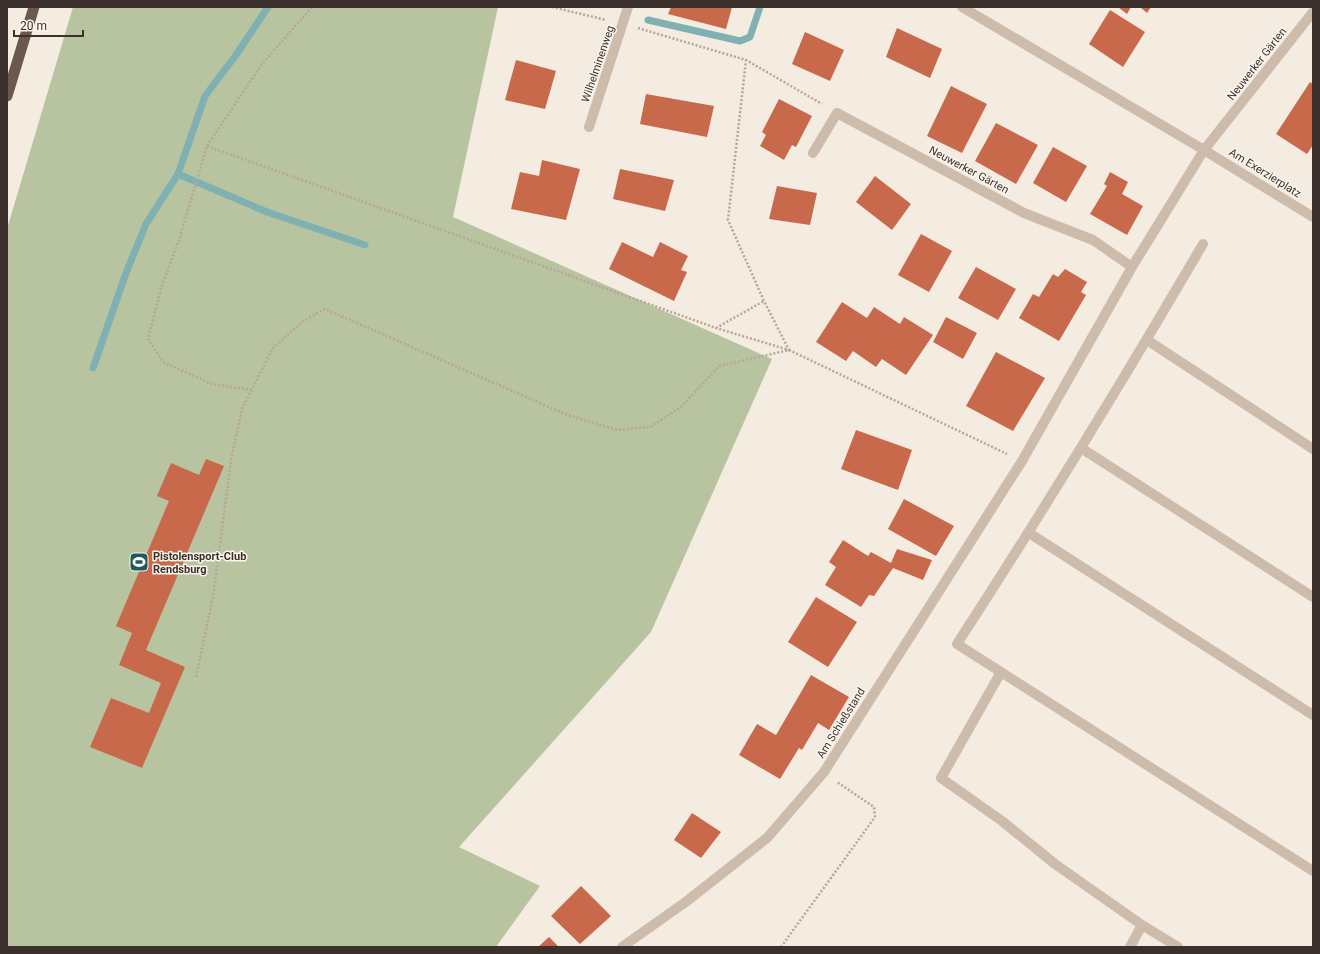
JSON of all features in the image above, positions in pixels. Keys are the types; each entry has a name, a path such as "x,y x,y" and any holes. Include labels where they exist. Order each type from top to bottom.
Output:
{"highway":[{"path":"7,96 34,7"}],"street":[{"name":"Wilhelminenweg","path":"589,127 628,7"},
{"path":"962,7 1204,150"},
{"name":"Neuwerker Gärten","path":"1022,461 1132,267 1204,150 1313,12"},
{"path":"812,153 837,113"},
{"name":"Neuwerker Gärten","path":"837,113 1024,213 1093,240 1132,267"},
{"name":"Am Exerzierplatz","path":"1204,150 1313,217"},
{"path":"1203,244 1147,340 1029,533 957,644 1313,871"},
{"path":"1147,340 1313,449"},
{"path":"1081,448 1313,597"},
{"name":"Am Schießstand","path":"622,947 687,901 767,838 824,772 1022,461"},
{"path":"1029,533 1313,715"},
{"path":"1001,672 941,778 1002,821 1055,864 1142,925 1178,947"},
{"path":"1130,947 1142,925"}],"path":[{"path":"252,390 212,384 163,362 148,340 162,285 179,240 207,146 262,64 312,7"},
{"path":"552,7 623,25 746,60 837,113"},
{"path":"746,60 728,220 764,301 789,350"},
{"path":"207,146 716,328 789,350 1022,461"},
{"path":"716,328 764,301"},
{"path":"196,676 213,597 231,460 242,409 273,348 302,322 325,309 565,414 617,430 650,427 681,407 719,366 789,350"},
{"path":"781,947 875,816 874,807 824,772"}],"green space":[{"path":"73,7 498,7 453,217 772,359 651,632 459,847 540,886 496,947 7,947 7,229"}],"building":[{"path":"671,7 732,7 726,29 668,14"},
{"path":"1118,7 1131,7 1127,14"},
{"path":"1140,7 1151,7 1147,13"},
{"path":"1110,10 1145,32 1123,67 1089,44"},
{"path":"897,28 942,49 930,78 886,57"},
{"path":"805,32 844,50 830,81 792,64"},
{"path":"516,60 556,71 545,109 505,100"},
{"path":"1310,82 1313,84 1313,145 1307,154 1276,134"},
{"path":"951,86 987,104 962,153 927,136"},
{"path":"646,94 714,106 707,137 640,124"},
{"path":"779,99 812,116 796,147 792,145 784,160 760,146 766,135 762,132"},
{"path":"996,123 1038,145 1016,184 975,161"},
{"path":"1053,147 1087,166 1066,202 1033,183"},
{"path":"542,160 580,169 566,220 511,209 520,172 539,176"},
{"path":"620,169 674,180 665,211 613,199"},
{"path":"1110,172 1128,182 1122,194 1143,206 1127,235 1090,214 1107,186 1104,184"},
{"path":"875,176 911,204 892,230 856,202"},
{"path":"777,186 817,193 810,225 769,219"},
{"path":"921,234 952,251 929,292 898,275"},
{"path":"622,242 653,257 660,242 688,256 681,270 687,272 674,301 609,269"},
{"path":"976,267 1016,289 998,320 958,298"},
{"path":"1065,269 1087,282 1081,292 1086,295 1059,341 1019,318 1033,294 1039,297 1053,274 1058,277"},
{"path":"842,302 867,318 874,307 900,324 904,317 933,335 906,375 882,359 876,367 853,351 846,361 816,342"},
{"path":"946,317 977,333 963,359 933,342"},
{"path":"996,352 1045,378 1013,431 966,406"},
{"path":"856,430 912,450 898,490 841,469"},
{"path":"206,459 224,466 146,650 185,667 142,768 90,747 111,698 149,713 161,683 119,665 132,633 116,626 169,501 157,496 171,463 199,475"},
{"path":"904,499 954,526 936,556 888,529"},
{"path":"843,540 868,556 871,552 891,563 897,549 932,560 923,580 893,568 874,596 869,595 861,607 825,585 836,567 829,562"},
{"path":"816,597 857,622 828,667 788,642"},
{"path":"811,675 849,697 829,730 818,723 802,750 799,748 780,779 739,755 757,724 776,735"},
{"path":"692,813 721,832 701,858 674,840"},
{"path":"581,886 611,916 580,944 551,916"},
{"path":"549,937 559,947 538,947"}],"waterway":[{"path":"268,7 236,55 205,96 178,174 267,212 365,245"},
{"path":"648,20 740,41 750,37 760,7"},
{"path":"93,368 126,273 146,224 178,174"}],"place":[{"name":"Pistolensport-Club Rendsburg","path":"139,562"}]}
